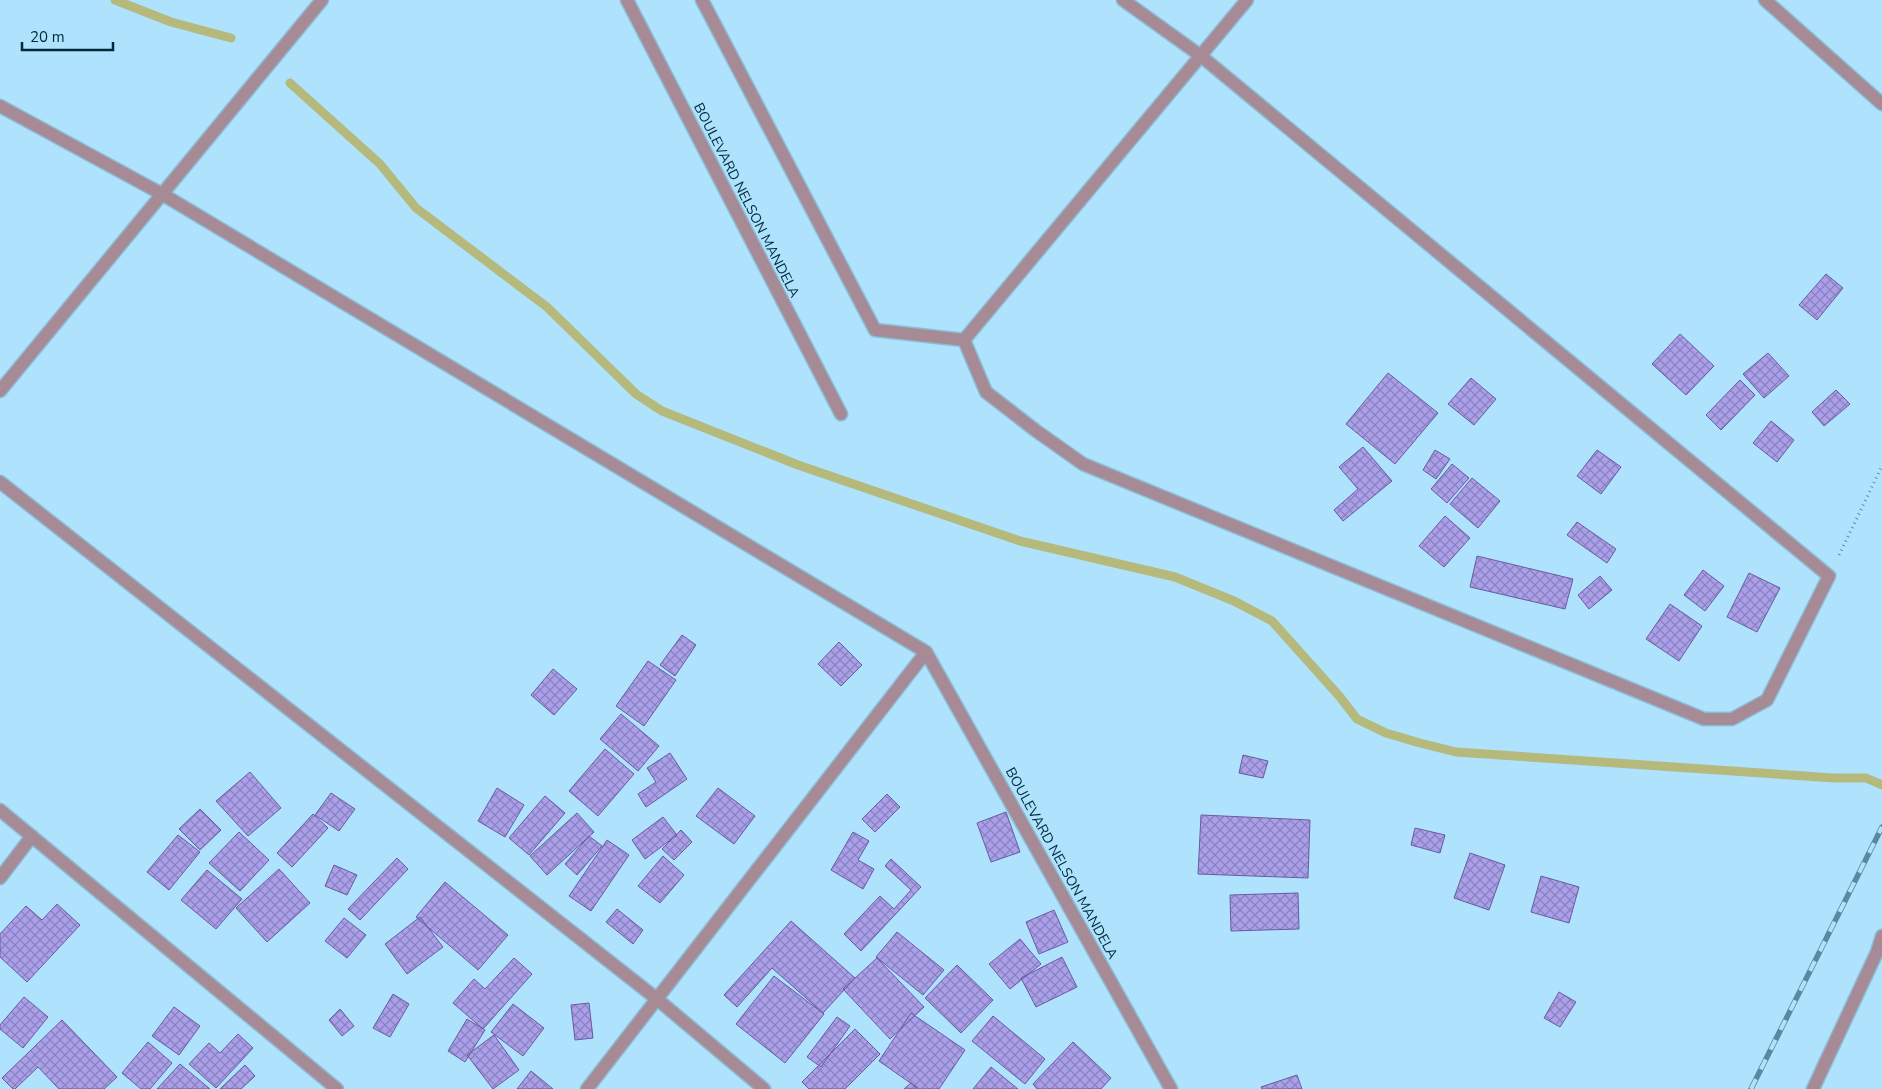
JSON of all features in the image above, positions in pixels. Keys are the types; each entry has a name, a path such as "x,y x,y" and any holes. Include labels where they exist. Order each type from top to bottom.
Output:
{"street":[{"name":"BOULEVARD NELSON MANDELA","path":"627,0 841,414"},
{"path":"716,0 704,5 875,330 964,340"},
{"path":"964,340 986,392 1083,464 1704,719 1732,719 1767,700 1830,576 1201,56 1123,0"},
{"path":"964,340 1247,0"},
{"path":"1765,0 1882,104"},
{"path":"0,391 162,194 316,2"},
{"path":"0,106 162,194 926,652 587,1089"},
{"path":"0,482 658,999 764,1089"},
{"name":"BOULEVARD NELSON MANDELA","path":"926,652 1171,1089"},
{"path":"0,810 337,1089"},
{"path":"0,878 32,836"},
{"path":"1813,1089 1879,951 1882,936"}],"path":[{"path":"1830,576 1882,466"}],"building":[{"path":"1826,274 1843,288 1817,320 1799,305"},
{"path":"1680,334 1714,366 1686,395 1652,364"},
{"path":"1768,353 1789,376 1764,398 1743,374"},
{"path":"1388,373 1438,413 1395,464 1346,424"},
{"path":"1471,378 1496,399 1474,425 1448,404"},
{"path":"1740,380 1755,395 1721,430 1706,415"},
{"path":"1836,390 1850,404 1824,426 1812,412"},
{"path":"1771,421 1794,440 1777,462 1753,443"},
{"path":"1363,447 1392,481 1343,521 1334,510 1358,489 1339,467"},
{"path":"1435,450 1450,459 1436,479 1423,470"},
{"path":"1597,450 1621,467 1601,494 1577,476"},
{"path":"1452,464 1469,478 1447,503 1431,489"},
{"path":"1472,478 1500,501 1478,528 1450,504"},
{"path":"1445,516 1470,538 1444,567 1419,546"},
{"path":"1577,522 1616,549 1607,563 1567,535"},
{"path":"1477,556 1573,579 1565,609 1470,587"},
{"path":"1703,570 1724,586 1705,611 1684,595"},
{"path":"1749,573 1780,588 1757,632 1727,617"},
{"path":"1600,576 1612,590 1589,609 1578,595"},
{"path":"1670,604 1702,626 1679,661 1646,639"},
{"path":"682,635 696,645 675,676 660,665"},
{"path":"839,642 862,665 841,686 818,664"},
{"path":"648,661 676,680 644,726 616,706"},
{"path":"553,669 577,689 554,715 531,695"},
{"path":"621,714 659,746 638,771 600,739"},
{"path":"605,749 634,774 598,816 569,791"},
{"path":"670,753 687,779 646,807 638,794 656,782 647,768"},
{"path":"1243,755 1268,761 1263,778 1239,773"},
{"path":"250,772 281,808 248,836 216,801"},
{"path":"497,788 524,805 505,837 478,821"},
{"path":"718,788 755,816 734,844 696,816"},
{"path":"331,793 355,809 339,831 315,815"},
{"path":"887,794 900,807 875,832 862,819"},
{"path":"545,796 565,813 529,855 509,838"},
{"path":"200,809 221,830 200,850 179,829"},
{"path":"1006,812 1020,852 991,862 977,823"},
{"path":"577,813 594,832 547,875 530,856"},
{"path":"313,814 328,828 292,867 277,853"},
{"path":"1201,815 1310,820 1308,878 1198,874"},
{"path":"663,817 677,835 645,859 632,840"},
{"path":"1415,828 1445,835 1440,853 1411,845"},
{"path":"681,830 692,842 674,860 662,849"},
{"path":"239,832 269,860 240,891 209,863"},
{"path":"853,832 869,841 858,860 874,869 863,889 831,870"},
{"path":"178,835 200,852 169,890 147,872"},
{"path":"589,836 602,846 577,875 565,864"},
{"path":"607,840 629,855 591,911 569,896"},
{"path":"1470,853 1505,865 1489,910 1454,898"},
{"path":"663,856 684,875 660,903 638,886"},
{"path":"397,858 408,869 360,920 348,909"},
{"path":"891,859 921,887 861,951 844,934 880,896 894,909 911,890 885,866"},
{"path":"334,865 357,875 347,895 325,886"},
{"path":"279,869 310,903 267,942 236,908"},
{"path":"207,870 242,899 216,929 181,900"},
{"path":"1541,876 1579,887 1569,923 1531,912"},
{"path":"445,882 508,935 478,970 416,917"},
{"path":"1298,893 1299,929 1231,931 1230,895"},
{"path":"57,904 80,925 27,982 0,957 0,934 26,906 42,920"},
{"path":"617,909 643,930 633,944 606,922"},
{"path":"1054,910 1068,942 1039,954 1026,922"},
{"path":"420,917 443,947 407,974 385,944"},
{"path":"344,918 366,935 347,958 325,941"},
{"path":"791,921 855,978 823,1013 772,968 737,1007 724,995"},
{"path":"897,932 944,970 923,995 876,957"},
{"path":"1020,939 1041,964 1010,989 989,964"},
{"path":"1062,957 1077,987 1036,1007 1021,978"},
{"path":"514,958 532,974 483,1029 453,1003 474,979 485,989"},
{"path":"877,958 924,1007 890,1039 843,989"},
{"path":"957,965 993,1000 961,1033 925,998"},
{"path":"774,976 824,1014 785,1063 736,1024"},
{"path":"1559,992 1576,1002 1560,1027 1544,1018"},
{"path":"393,994 409,1004 390,1037 373,1028"},
{"path":"24,997 48,1017 23,1048 0,1029 0,1025"},
{"path":"589,1003 593,1038 575,1040 571,1005"},
{"path":"513,1004 544,1028 523,1056 491,1032"},
{"path":"174,1007 200,1026 179,1055 152,1036"},
{"path":"340,1009 354,1026 342,1036 329,1020"},
{"path":"911,1013 965,1050 939,1089 919,1089 879,1061"},
{"path":"993,1016 1045,1059 1025,1084 972,1041"},
{"path":"837,1017 850,1026 821,1067 807,1057"},
{"path":"467,1019 485,1030 465,1062 448,1051"},
{"path":"62,1020 117,1077 104,1089 59,1089 38,1067 13,1089 2,1078"},
{"path":"855,1029 880,1054 845,1089 809,1089 802,1082"},
{"path":"238,1034 253,1048 216,1088 189,1064 209,1043 220,1053"},
{"path":"494,1035 519,1070 493,1089 467,1055"},
{"path":"148,1042 172,1063 150,1089 141,1089 122,1073"},
{"path":"1073,1042 1111,1078 1101,1089 1037,1089 1033,1084"},
{"path":"180,1064 210,1089 157,1089"},
{"path":"245,1065 255,1076 241,1089 220,1089"},
{"path":"991,1067 1018,1089 973,1089"},
{"path":"531,1071 553,1089 517,1089"},
{"path":"1297,1075 1302,1089 1262,1089 1261,1087"},
{"path":"911,1083 917,1089 904,1089"}],"waterway":[{"path":"115,0 171,22 231,38"},
{"path":"290,83 380,164 416,208 547,307 636,394 662,411 798,465 1020,541 1175,577 1234,601 1272,621 1340,697 1357,719 1386,733 1456,752 1834,778 1866,778 1882,785"}],"railway":[{"path":"1751,1089 1882,827"}]}
